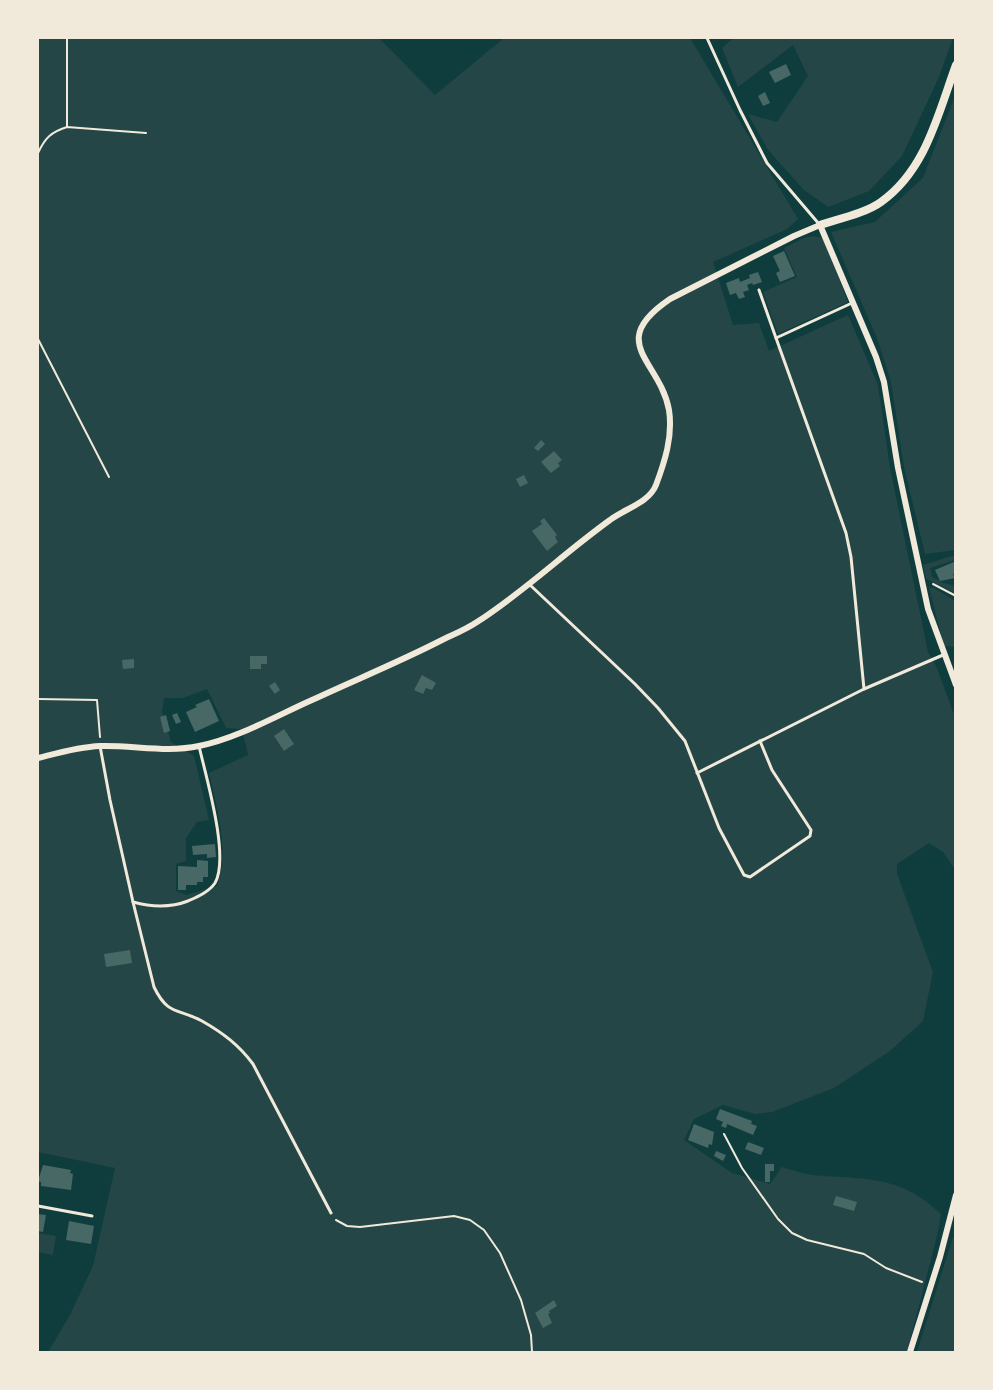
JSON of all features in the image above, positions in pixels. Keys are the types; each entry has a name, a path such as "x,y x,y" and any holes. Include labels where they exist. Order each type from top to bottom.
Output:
{"street":[{"path":"38,758 67,750 100,746 162,749 199,746 243,731 476,623 610,519 646,498 655,488 666,455 671,429 669,408 640,350 638,335 645,320 654,310 670,299 794,236 879,203 909,175 921,156 956,65"},
{"path":"820,225 876,357 884,382 898,468 928,609 943,655 956,685"},
{"path":"910,1353 932,1285 956,1195"}],"lane":[{"path":"707,38 767,163 820,225"},
{"path":"759,290 846,533 851,557 864,689"},
{"path":"776,338 852,303"},
{"path":"529,584 658,708 685,741 719,828 744,875 750,877 810,836 811,830 772,770 760,741"},
{"path":"697,772 864,689 943,655"},
{"path":"100,746 110,800 154,987 161,1000 172,1011 200,1020 229,1038 243,1051 253,1064 331,1213"},
{"path":"133,902 148,906 180,903 208,891 215,883 219,871 219,841 199,746"},
{"path":"38,1206 92,1216"}],"path":[{"path":"67,38 67,127"},
{"path":"38,153 45,138 67,127 146,133"},
{"path":"38,339 109,477"},
{"path":"922,581 956,596"},
{"path":"38,699 97,700 100,746"},
{"path":"724,1134 742,1168 778,1219 792,1233 807,1240 864,1254 886,1268 932,1285"},
{"path":"331,1213 347,1227 454,1216 470,1220 484,1230 500,1253 521,1300 531,1335 532,1353"}],"shaded area":[{"path":"38,38 379,38 435,95 504,38 690,38 798,219 787,229 713,262 733,325 759,323 769,351 848,315 878,385 890,468 928,652 936,666 955,717 956,871 943,852 929,843 897,864 897,874 933,972 923,1021 890,1051 834,1088 772,1112 755,1114 723,1105 694,1119 684,1140 732,1173 770,1184 782,1167 809,1174 881,1181 911,1192 941,1214 907,1352 48,1352 70,1315 93,1266 115,1168 38,1152","holes":["207,689 226,728 242,729 248,755 209,773 221,829 221,872 217,886 186,895 176,891 176,864 186,861 186,838 197,822 209,820 194,756 171,742 162,711 164,698 183,698"]},
{"path":"733,38 953,38 938,79 902,156 869,191 828,207 804,190 768,150 748,114 777,122 808,76 793,45 738,87 722,48"},
{"path":"955,96 955,550 925,554 904,467 891,382 877,338 831,232 875,222 923,178"},
{"path":"814,236 823,238 848,302 778,334 763,292 797,277 784,248 804,238"},
{"path":"955,555 955,560 930,568 932,577 955,586 955,593 926,579 923,565"},
{"path":"929,588 934,588 955,601 955,647 944,646"},
{"path":"38,1233 56,1236 53,1255 38,1252"},
{"path":"953,1237 956,1241 955,1352 917,1352"}],"building":[{"path":"786,64 791,75 775,83 769,72"},
{"path":"765,92 770,103 763,106 758,96"},
{"path":"784,251 795,276 780,282 776,273 780,271 773,256"},
{"path":"758,272 762,282 747,285 749,290 743,292 745,297 739,299 736,293 730,295 726,283 739,278 740,282"},
{"path":"541,440 545,444 538,451 534,448"},
{"path":"554,451 562,460 558,463 560,466 551,473 541,462"},
{"path":"524,475 528,483 520,487 516,479"},
{"path":"544,518 557,535 555,537 558,542 547,551 532,531 542,524 540,521"},
{"path":"956,561 956,573 953,574 955,578 940,581 935,570"},
{"path":"250,656 267,656 267,664 261,664 261,669 250,669"},
{"path":"134,659 134,668 123,669 122,660"},
{"path":"422,675 436,683 432,690 426,688 423,694 414,690"},
{"path":"275,682 280,690 275,694 269,686"},
{"path":"209,699 219,721 195,732 186,712"},
{"path":"177,713 181,722 176,724 172,715"},
{"path":"166,715 170,731 164,733 160,717"},
{"path":"284,729 294,744 284,751 274,736"},
{"path":"215,844 216,857 207,858 207,854 193,855 192,846"},
{"path":"197,860 208,861 208,877 203,877 203,882 197,882 197,885 186,885 186,890 178,890 178,866 197,867"},
{"path":"130,950 132,963 106,967 104,954"},
{"path":"720,1109 752,1121 751,1124 757,1126 753,1135 727,1124 726,1128 721,1126 723,1122 716,1119"},
{"path":"694,1124 714,1132 712,1145 709,1144 708,1148 688,1140"},
{"path":"748,1142 764,1148 761,1155 745,1149"},
{"path":"716,1151 726,1155 723,1161 714,1156"},
{"path":"765,1164 774,1164 774,1171 770,1171 770,1182 765,1182"},
{"path":"43,1165 71,1170 70,1173 73,1174 71,1190 41,1186 41,1182 38,1181"},
{"path":"836,1196 857,1202 854,1211 833,1205"},
{"path":"38,1214 46,1215 43,1232 38,1231"},
{"path":"69,1221 94,1226 91,1244 66,1240"},
{"path":"554,1300 557,1306 548,1314 552,1323 543,1328 535,1313"}]}
